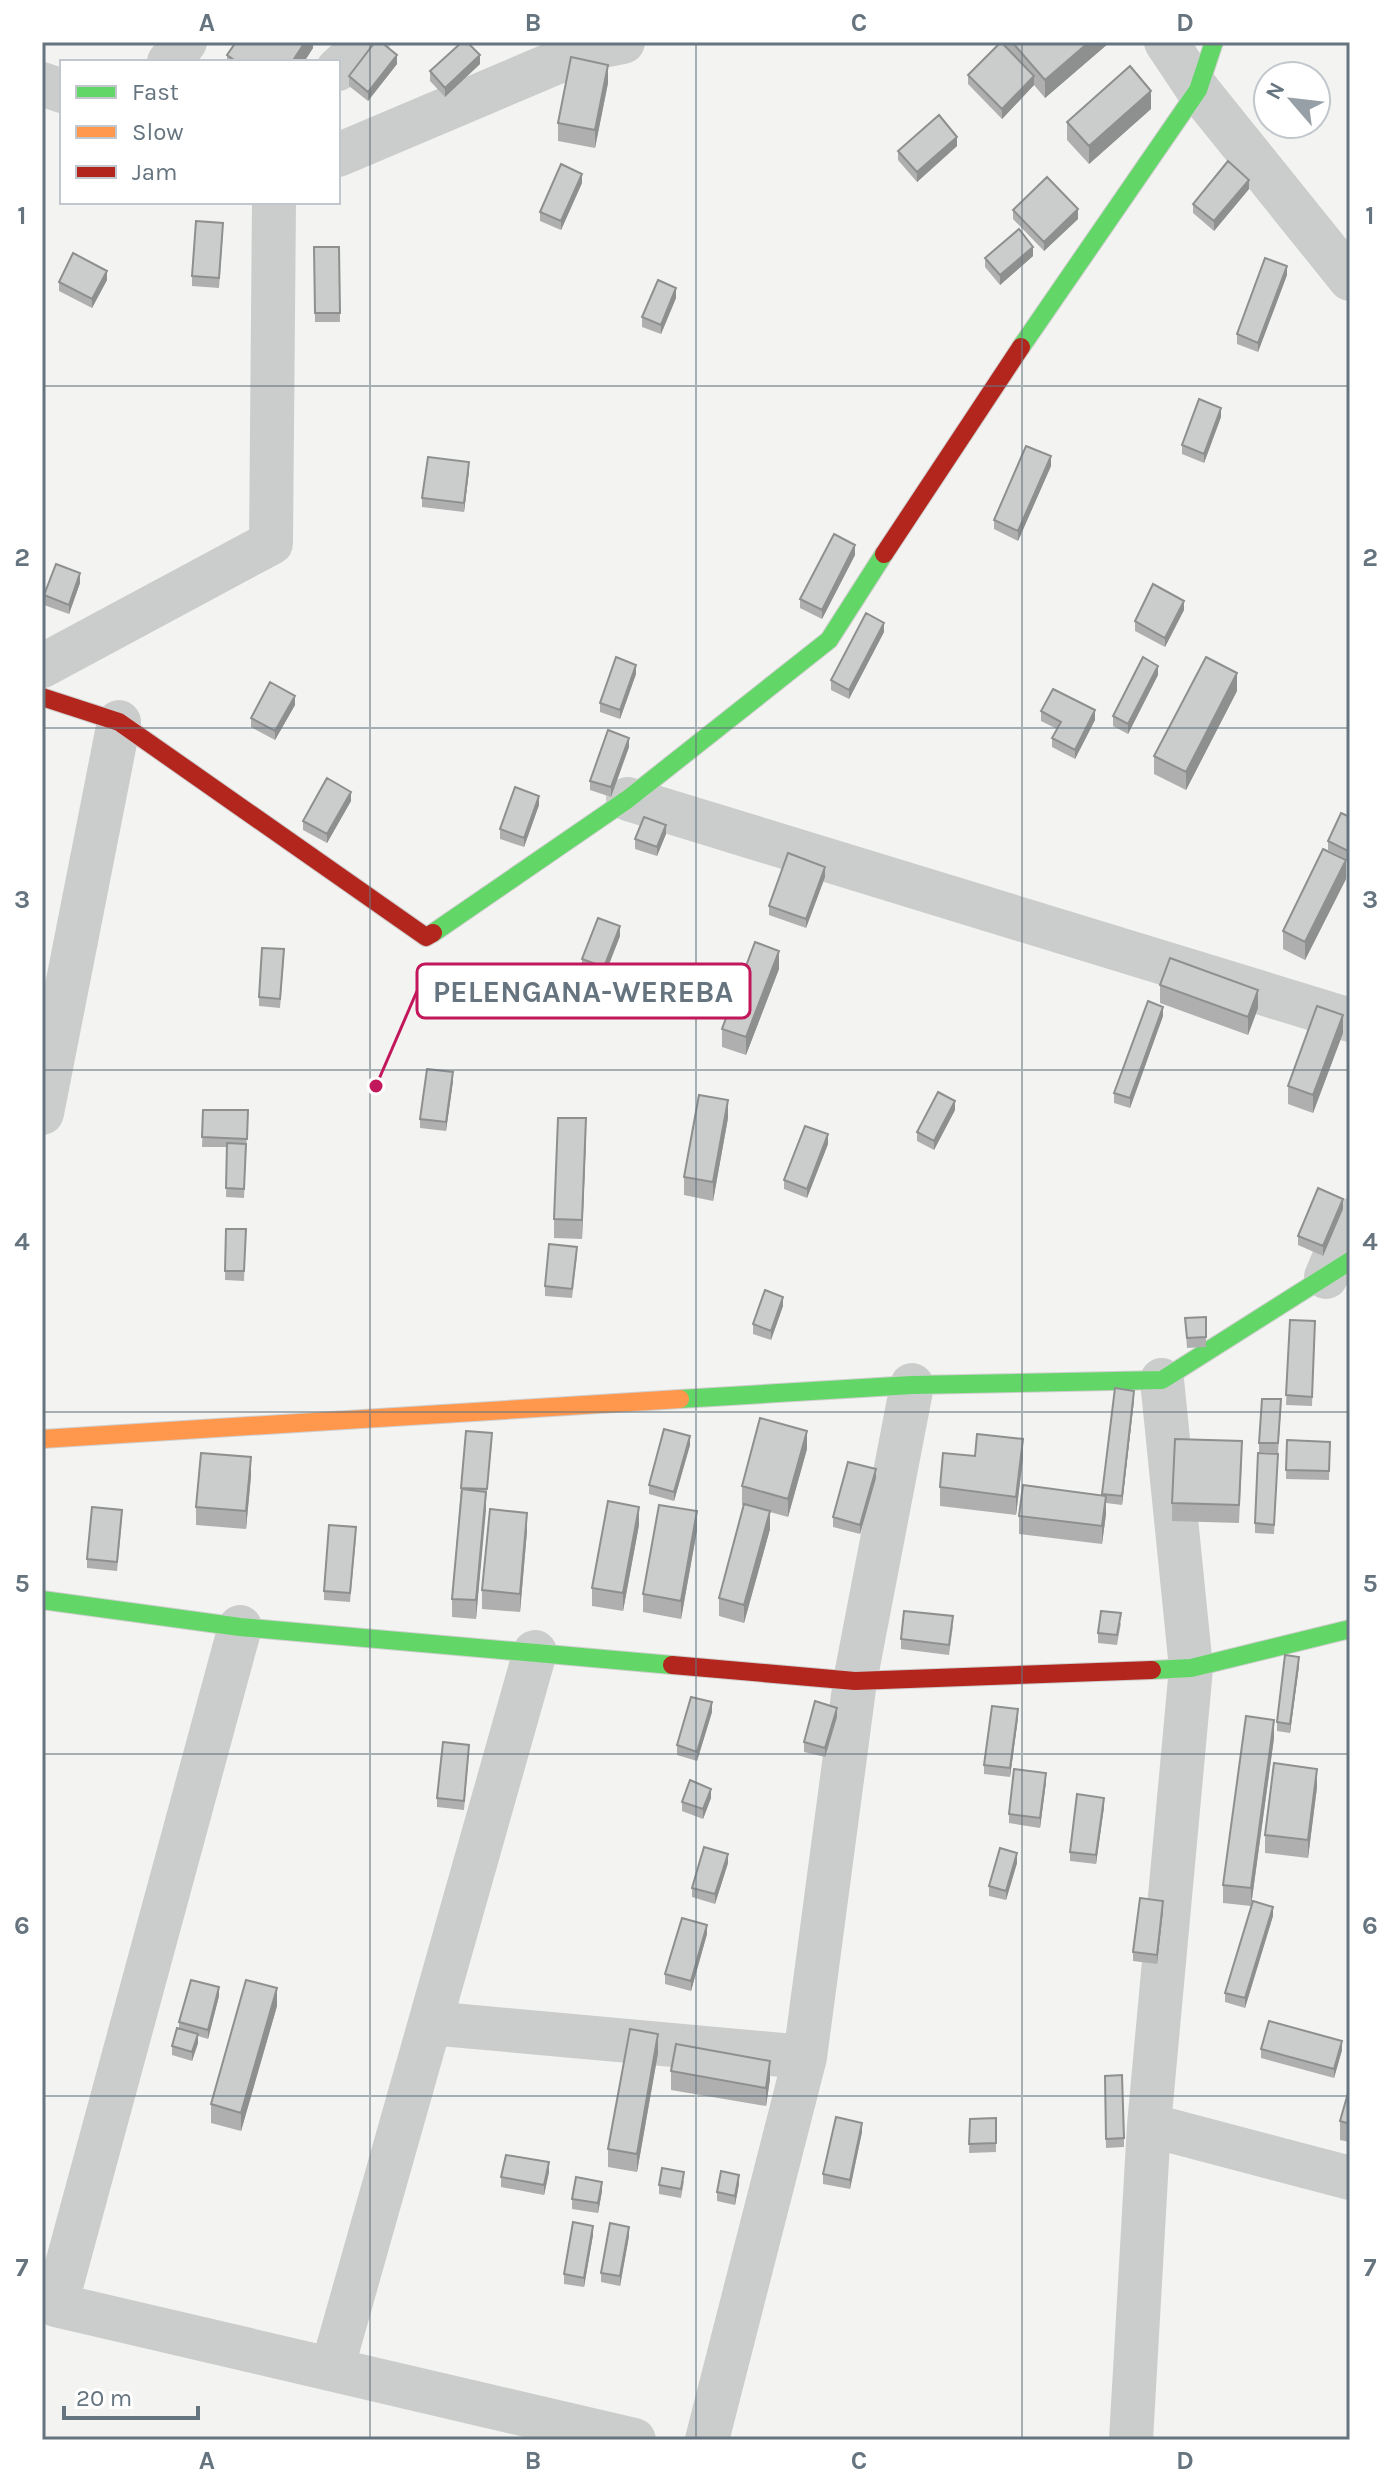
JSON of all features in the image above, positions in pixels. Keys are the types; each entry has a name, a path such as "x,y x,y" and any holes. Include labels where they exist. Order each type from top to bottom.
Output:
{"street":[{"path":"171,60 185,42"},
{"path":"340,67 368,42"},
{"path":"340,154 588,49 623,42"},
{"path":"1166,42 1198,90 1350,279"},
{"path":"42,697 119,722 426,937 628,799 829,640 961,434 1198,90 1214,42"},
{"path":"42,666 271,543 274,204"},
{"path":"42,1113 119,722"},
{"path":"628,799 1350,1020"},
{"path":"42,1439 912,1385 1162,1380 1338,1269 1350,1220"},
{"path":"1131,2440 1149,2125 1191,1668 1162,1380"},
{"path":"707,2440 805,2057 855,1681 912,1385"},
{"path":"42,1600 240,1627 855,1681 1191,1668 1350,1629"},
{"path":"240,1627 56,2305 332,2369 584,2434 634,2440"},
{"path":"332,2369 535,1652"},
{"path":"430,2023 805,2057"},
{"path":"1149,2125 1350,2178"}],"building":[{"path":"236,42 305,42 293,60 234,60 227,55"},
{"path":"375,42 381,42 397,55 368,92 349,76"},
{"path":"462,42 467,42 480,55 445,88 430,71"},
{"path":"1001,42 1034,76 1002,109 968,75"},
{"path":"1012,42 1089,42 1045,80"},
{"path":"571,57 608,65 595,130 558,123"},
{"path":"1130,66 1151,91 1089,146 1067,122"},
{"path":"939,115 957,137 917,172 898,151"},
{"path":"1228,161 1249,180 1214,221 1193,204"},
{"path":"561,164 582,174 561,221 540,212"},
{"path":"1047,177 1078,209 1044,242 1013,210"},
{"path":"196,221 223,223 219,278 192,276"},
{"path":"1019,229 1033,247 1000,275 985,258"},
{"path":"314,247 339,247 340,313 315,313"},
{"path":"73,253 107,271 92,299 59,282"},
{"path":"1265,258 1287,266 1258,343 1237,334"},
{"path":"658,280 676,288 661,325 642,317"},
{"path":"1199,399 1221,408 1204,454 1182,445"},
{"path":"1026,446 1051,456 1018,531 994,520"},
{"path":"428,457 469,462 464,503 422,498"},
{"path":"834,534 855,545 822,610 800,599"},
{"path":"56,564 80,573 69,605 44,595"},
{"path":"1153,584 1184,601 1165,638 1135,621"},
{"path":"866,613 884,623 849,690 831,680"},
{"path":"616,657 636,665 620,710 600,703"},
{"path":"1143,657 1158,666 1128,724 1113,716"},
{"path":"1206,657 1237,673 1186,772 1154,756"},
{"path":"270,682 295,696 275,731 251,718"},
{"path":"1053,689 1095,710 1075,750 1052,738 1061,722 1041,711"},
{"path":"608,730 629,738 611,787 590,781"},
{"path":"327,778 351,792 327,834 303,821"},
{"path":"515,787 539,796 524,838 500,829"},
{"path":"1341,813 1350,817 1350,852 1328,841"},
{"path":"644,817 666,825 657,847 635,839"},
{"path":"1323,849 1346,860 1305,942 1283,931"},
{"path":"788,853 825,867 806,919 769,906"},
{"path":"598,918 620,926 604,967 582,959"},
{"path":"755,942 779,951 746,1037 722,1029 734,996 713,989 722,966 743,974"},
{"path":"262,948 284,949 280,999 259,997"},
{"path":"1170,958 1258,990 1248,1017 1160,985"},
{"path":"1148,1001 1163,1007 1130,1098 1114,1093"},
{"path":"1317,1006 1343,1015 1313,1095 1288,1086"},
{"path":"427,1069 453,1072 446,1122 420,1119"},
{"path":"938,1092 955,1101 934,1141 917,1132"},
{"path":"699,1095 728,1100 713,1182 684,1177"},
{"path":"203,1110 248,1110 247,1139 202,1137"},
{"path":"558,1118 586,1118 582,1220 554,1219"},
{"path":"805,1126 828,1134 807,1189 784,1180"},
{"path":"227,1143 246,1144 244,1189 226,1188"},
{"path":"1318,1188 1343,1199 1323,1246 1298,1236"},
{"path":"226,1229 246,1229 244,1271 225,1271"},
{"path":"549,1244 577,1247 572,1289 545,1286"},
{"path":"765,1290 783,1297 771,1331 753,1324"},
{"path":"1206,1317 1206,1337 1187,1338 1185,1318"},
{"path":"1290,1320 1315,1321 1312,1397 1286,1395"},
{"path":"1115,1388 1134,1391 1122,1496 1102,1494"},
{"path":"1262,1399 1281,1399 1278,1443 1259,1443"},
{"path":"760,1418 807,1431 788,1499 742,1486"},
{"path":"664,1429 690,1436 674,1492 649,1485"},
{"path":"466,1431 492,1433 487,1489 461,1488"},
{"path":"977,1434 1023,1439 1016,1497 940,1487 943,1453 975,1456"},
{"path":"1175,1439 1242,1441 1239,1505 1172,1503"},
{"path":"1287,1440 1330,1442 1329,1471 1286,1470"},
{"path":"201,1453 251,1457 246,1511 196,1507"},
{"path":"1258,1453 1278,1454 1274,1525 1255,1523"},
{"path":"848,1462 876,1469 860,1525 833,1517"},
{"path":"1023,1485 1106,1496 1102,1526 1019,1516"},
{"path":"462,1489 486,1492 476,1600 452,1599"},
{"path":"608,1501 639,1507 623,1593 592,1588"},
{"path":"744,1504 770,1511 744,1605 719,1598"},
{"path":"659,1505 697,1511 681,1601 643,1594"},
{"path":"92,1507 122,1510 117,1562 87,1559"},
{"path":"490,1509 527,1513 520,1594 482,1590"},
{"path":"329,1525 356,1527 350,1593 324,1591"},
{"path":"904,1611 953,1616 949,1645 901,1639"},
{"path":"1101,1611 1121,1613 1117,1635 1098,1633"},
{"path":"1285,1655 1299,1657 1290,1724 1277,1722"},
{"path":"691,1697 712,1702 697,1752 677,1745"},
{"path":"815,1701 837,1708 825,1748 804,1742"},
{"path":"992,1706 1018,1709 1010,1768 984,1765"},
{"path":"1246,1716 1274,1720 1251,1888 1223,1885"},
{"path":"443,1742 469,1745 464,1801 437,1798"},
{"path":"1274,1763 1317,1769 1308,1840 1265,1835"},
{"path":"1014,1769 1046,1773 1040,1818 1009,1814"},
{"path":"690,1780 711,1789 703,1809 682,1802"},
{"path":"1077,1794 1104,1798 1096,1855 1070,1852"},
{"path":"704,1847 728,1854 715,1894 692,1888"},
{"path":"1000,1848 1017,1853 1006,1891 989,1886"},
{"path":"1140,1898 1163,1901 1157,1955 1133,1952"},
{"path":"1253,1901 1273,1907 1245,1998 1225,1993"},
{"path":"682,1918 707,1925 691,1981 665,1974"},
{"path":"191,1980 219,1987 208,2030 179,2022"},
{"path":"246,1980 277,1988 241,2113 211,2104"},
{"path":"1269,2021 1342,2041 1334,2069 1261,2049"},
{"path":"177,2028 198,2034 192,2052 172,2046"},
{"path":"630,2029 658,2034 637,2154 608,2149"},
{"path":"676,2044 770,2061 766,2088 671,2071"},
{"path":"1122,2075 1124,2138 1106,2139 1105,2076"},
{"path":"1350,2086 1350,2124 1340,2121"},
{"path":"836,2117 862,2123 850,2180 823,2174"},
{"path":"996,2118 996,2143 969,2144 970,2119"},
{"path":"506,2155 549,2162 544,2185 501,2177"},
{"path":"662,2168 684,2172 681,2189 659,2185"},
{"path":"721,2171 739,2175 735,2196 717,2192"},
{"path":"576,2177 602,2182 598,2203 572,2199"},
{"path":"573,2222 593,2226 584,2278 564,2274"},
{"path":"610,2223 629,2227 620,2276 601,2273"}],"traffic: fast":[{"path":"1021,347 1198,90 1214,42"},
{"path":"433,933 628,799 829,640 884,554"},
{"path":"680,1399 912,1385 1162,1380 1350,1261"},
{"path":"42,1600 240,1627 672,1665"},
{"path":"1152,1670 1191,1668 1350,1629"}],"traffic: slow":[{"path":"42,1439 680,1399"}],"traffic: jam":[{"path":"884,554 1021,347"},
{"path":"42,697 119,722 426,937 433,933"},
{"path":"672,1665 855,1681 1152,1670"}],"place":[{"name":"PELENGANA-WEREBA","path":"376,1086"}]}
